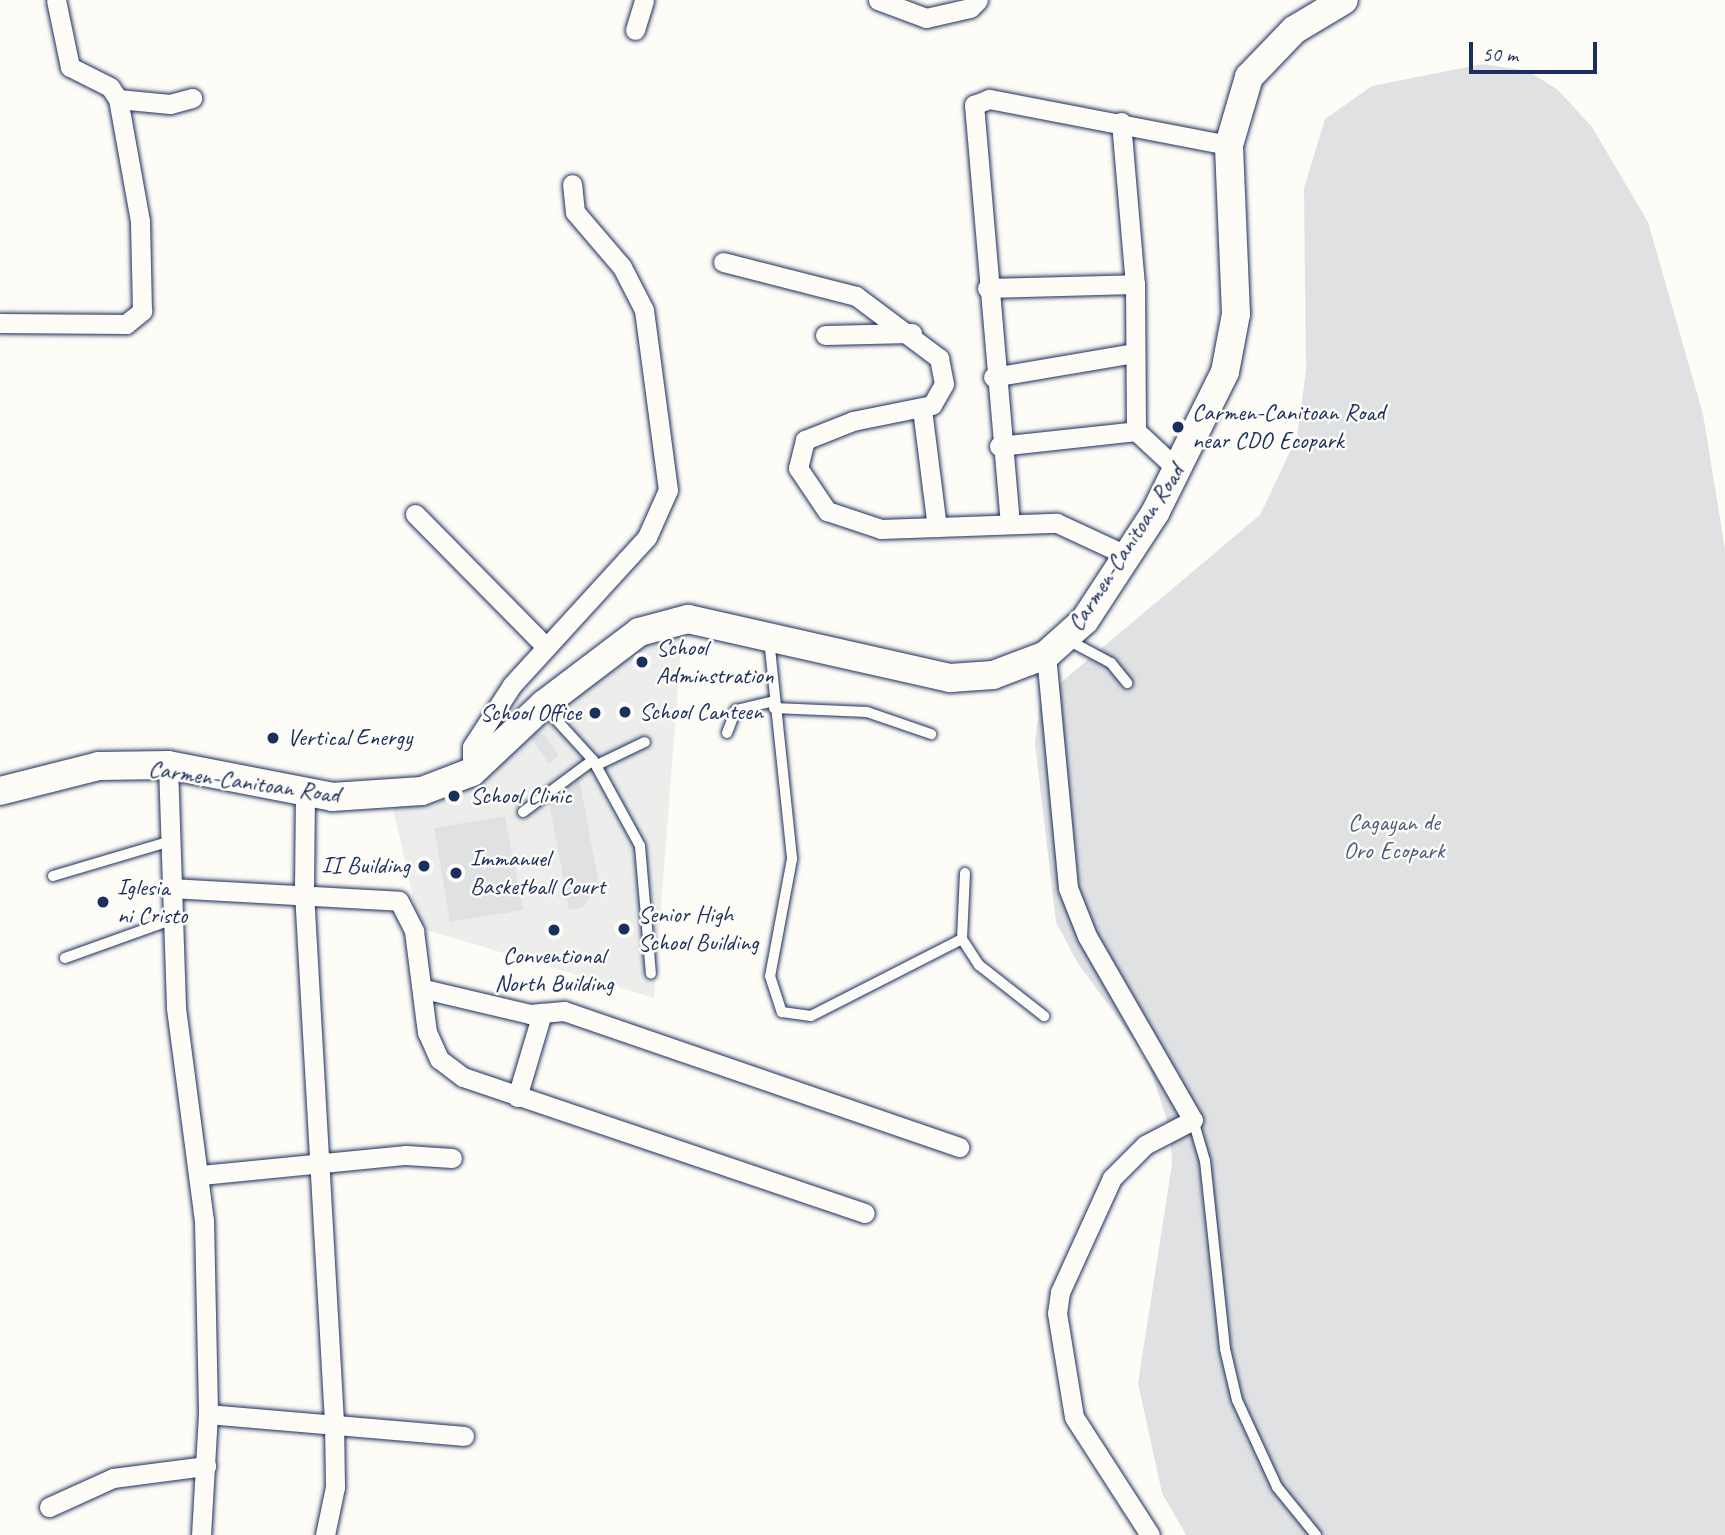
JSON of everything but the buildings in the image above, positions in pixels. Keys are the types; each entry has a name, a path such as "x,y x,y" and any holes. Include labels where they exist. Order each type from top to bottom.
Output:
{"main road":[{"name":"Carmen-Canitoan Road","path":"0,791 99,766 168,765 304,793 385,797 472,772 543,705 656,625 688,619 768,634 950,678 993,675 1057,648 1126,555 1178,470 1232,347 1236,314 1229,145 1233,120 1260,62 1294,30 1344,0"}],"street":[{"path":"0,323 126,324 142,311 140,220 118,99 110,87 70,67 56,0"},
{"path":"635,30 644,0"},
{"path":"878,0 926,18 970,8 978,0"},
{"path":"118,99 170,104 192,98"},
{"path":"1010,524 993,377 974,105 989,99 1121,122 1229,145"},
{"path":"1121,122 1135,284 1136,430 1178,470"},
{"path":"472,772 476,739 512,685 647,537 668,490 644,310 622,267 575,212 572,184"},
{"path":"723,262 856,296 912,334 944,370 939,396 922,409 831,427 805,440 798,468 811,495 846,522 881,529 1010,524 1068,526 1126,555"},
{"path":"987,288 1135,284"},
{"path":"825,335 912,334"},
{"path":"993,377 1135,353"},
{"path":"922,409 937,527"},
{"path":"999,446 1136,430"},
{"path":"415,514 546,647"},
{"path":"1057,648 1068,888 1087,936 1193,1120 1145,1145 1112,1178 1060,1292 1057,1313 1074,1417 1150,1535"},
{"path":"168,765 171,920 186,1116 201,1175 208,1414 201,1535"},
{"path":"304,793 304,892 334,1422 335,1487 325,1535"},
{"path":"170,888 304,892 400,901 412,920 424,989 427,1032 439,1059 463,1077 866,1213"},
{"path":"424,989 542,1013 564,1011 959,1147"},
{"path":"517,1097 542,1013"},
{"path":"201,1175 319,1168 405,1155 452,1158"},
{"path":"208,1414 334,1422 464,1436"},
{"path":"49,1507 113,1478 206,1466"}],"lane":[{"path":"768,634 792,859 770,976 782,1012 811,1016 962,939"},
{"path":"1057,648 1111,663 1126,683"},
{"path":"543,705 595,762 640,846 651,974"},
{"path":"727,733 736,710 774,705 867,712 931,734"},
{"path":"523,812 595,762 645,742"},
{"path":"53,876 171,841"},
{"path":"965,873 962,939 979,965 1044,1016"},
{"path":"65,958 171,920"},
{"path":"1193,1120 1205,1161 1225,1349 1237,1400 1266,1469 1316,1535"}],"shaded area":[{"path":"682,635 654,998 420,928 391,800 433,785 618,650"}],"green space":[{"name":"Cagayan de Oro Ecopark","path":"1483,64 1528,71 1558,90 1592,127 1648,222 1703,414 1725,549 1725,1535 1186,1535 1162,1493 1138,1383 1172,1164 1170,1129 1146,1056 1077,962 1056,922 1035,744 1040,700 1260,515 1297,437 1306,371 1304,188 1325,119 1372,86"},
{"path":"536,733 545,735 559,756 549,764 531,738"},
{"path":"579,778 599,884 583,907 569,910 547,791"},
{"path":"505,816 523,910 450,922 434,828"}],"place":[{"name":"Carmen-Canitoan Road near CDO Ecopark","path":"1178,427"},
{"name":"School Adminstration","path":"642,662"},
{"name":"School Canteen","path":"625,712"},
{"name":"School Office","path":"595,713"},
{"name":"Vertical Energy","path":"273,738"},
{"name":"School Clinic","path":"454,796"},
{"name":"II Building","path":"424,866"},
{"name":"Immanuel Basketball Court","path":"456,873"},
{"name":"Iglesia ni Cristo","path":"103,902"},
{"name":"Senior High School Building","path":"624,929"},
{"name":"Conventional North Building","path":"554,930"}]}
